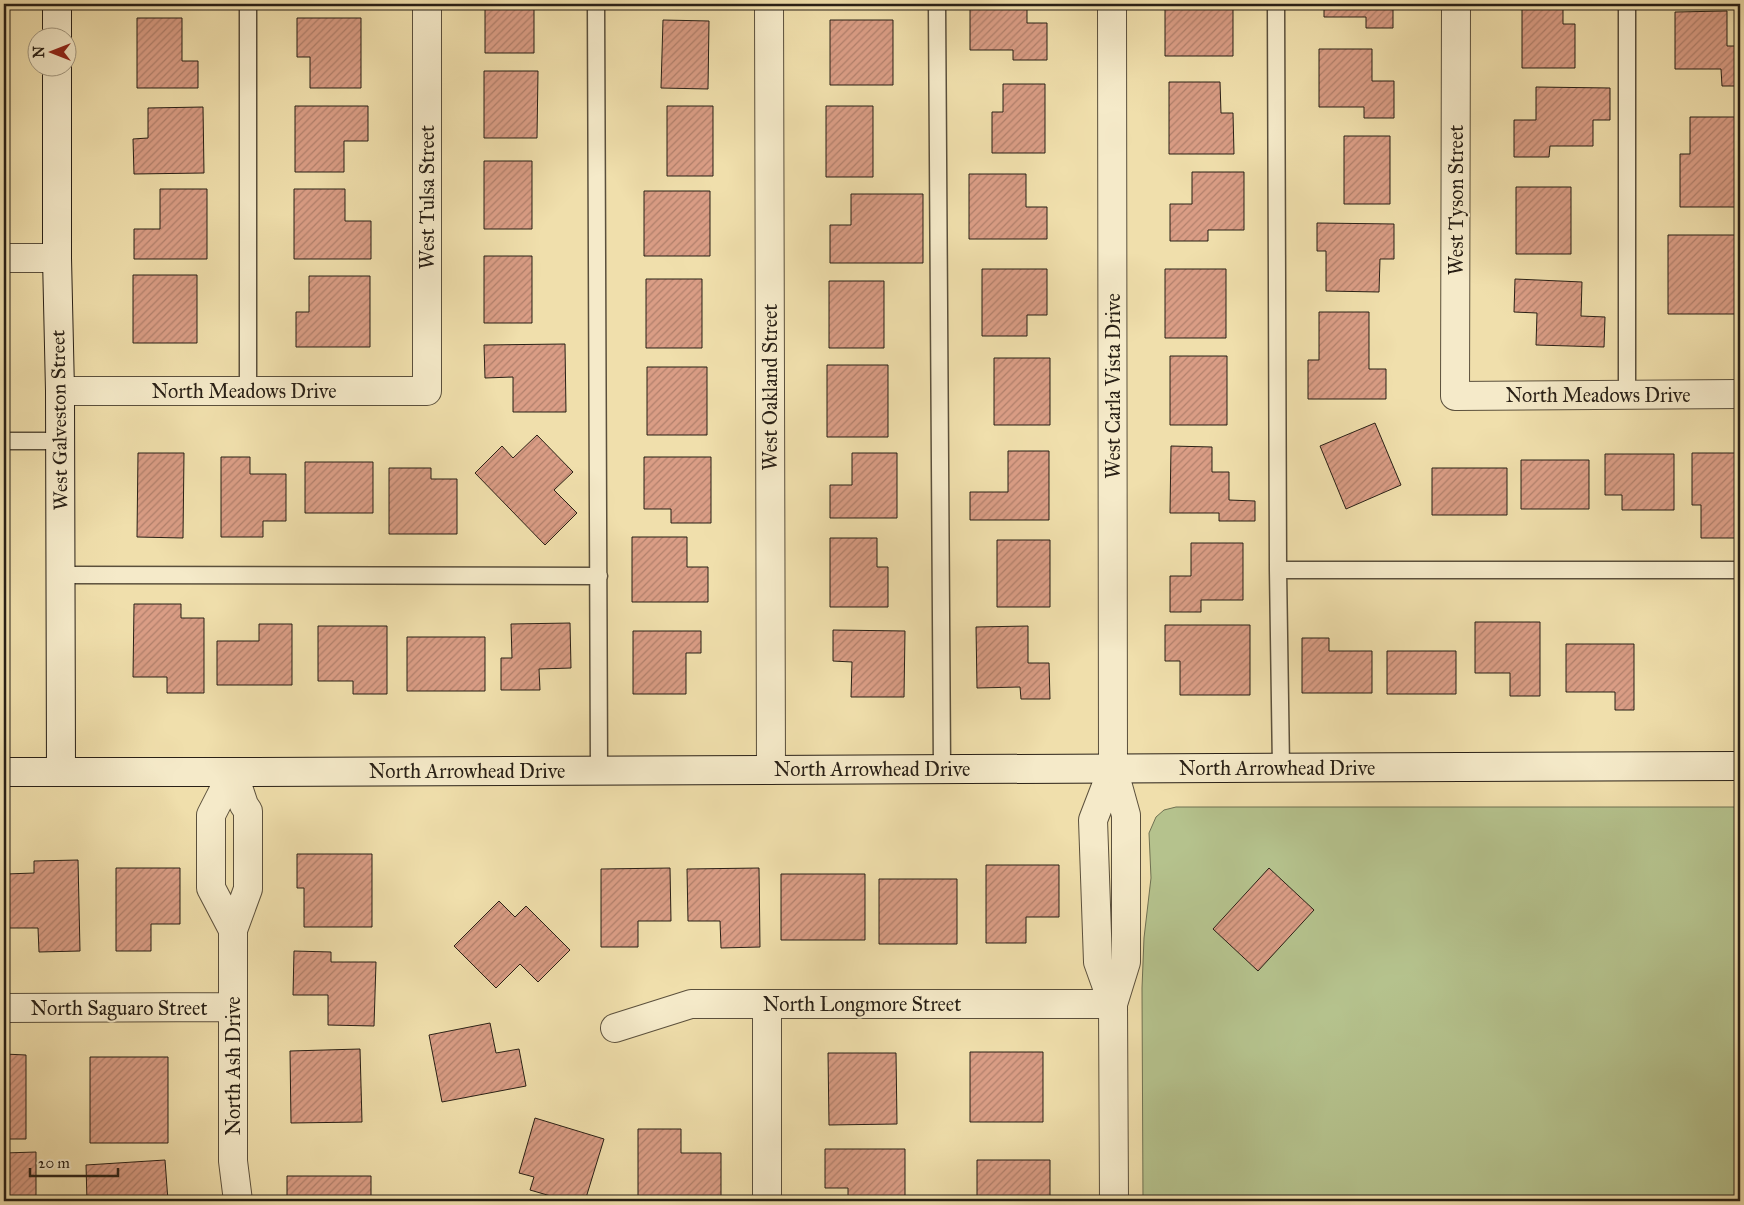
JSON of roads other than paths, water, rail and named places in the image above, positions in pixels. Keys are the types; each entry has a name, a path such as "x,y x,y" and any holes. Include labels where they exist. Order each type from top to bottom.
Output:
{"street":[{"path":"56,4 56,28"},
{"name":"West Tulsa Street","path":"427,4 427,391"},
{"name":"West Oakland Street","path":"769,4 771,770"},
{"name":"West Carla Vista Drive","path":"1112,4 1113,768 1093,820 1098,962 1113,1004 1114,1201"},
{"name":"West Tyson Street","path":"1455,396 1456,4"},
{"name":"West Galveston Street","path":"56,78 56,258 60,391 61,772"},
{"path":"4,258 56,258"},
{"name":"North Meadows Drive","path":"60,391 427,391"},
{"name":"North Meadows Drive","path":"1455,396 1740,394"},
{"name":"North Arrowhead Drive","path":"4,772 1740,766"},
{"name":"North Ash Drive","path":"233,772 211,816 211,888 234,930"},
{"name":"North Ash Drive","path":"233,772 244,805 248,811 248,889 234,930 234,1160 238,1201"},
{"name":"North Longmore Street","path":"615,1028 691,1004 1113,1004"},
{"path":"767,1004 767,1201"},
{"name":"North Saguaro Street","path":"4,1008 234,1008"}],"lane":[{"path":"248,4 248,391"},
{"path":"596,4 598,771"},
{"path":"938,4 942,769"},
{"path":"1276,4 1278,570 1281,768"},
{"path":"1627,4 1627,394"},
{"path":"4,441 60,441"},
{"path":"1278,570 1740,570"},
{"path":"60,575 598,576"}]}
